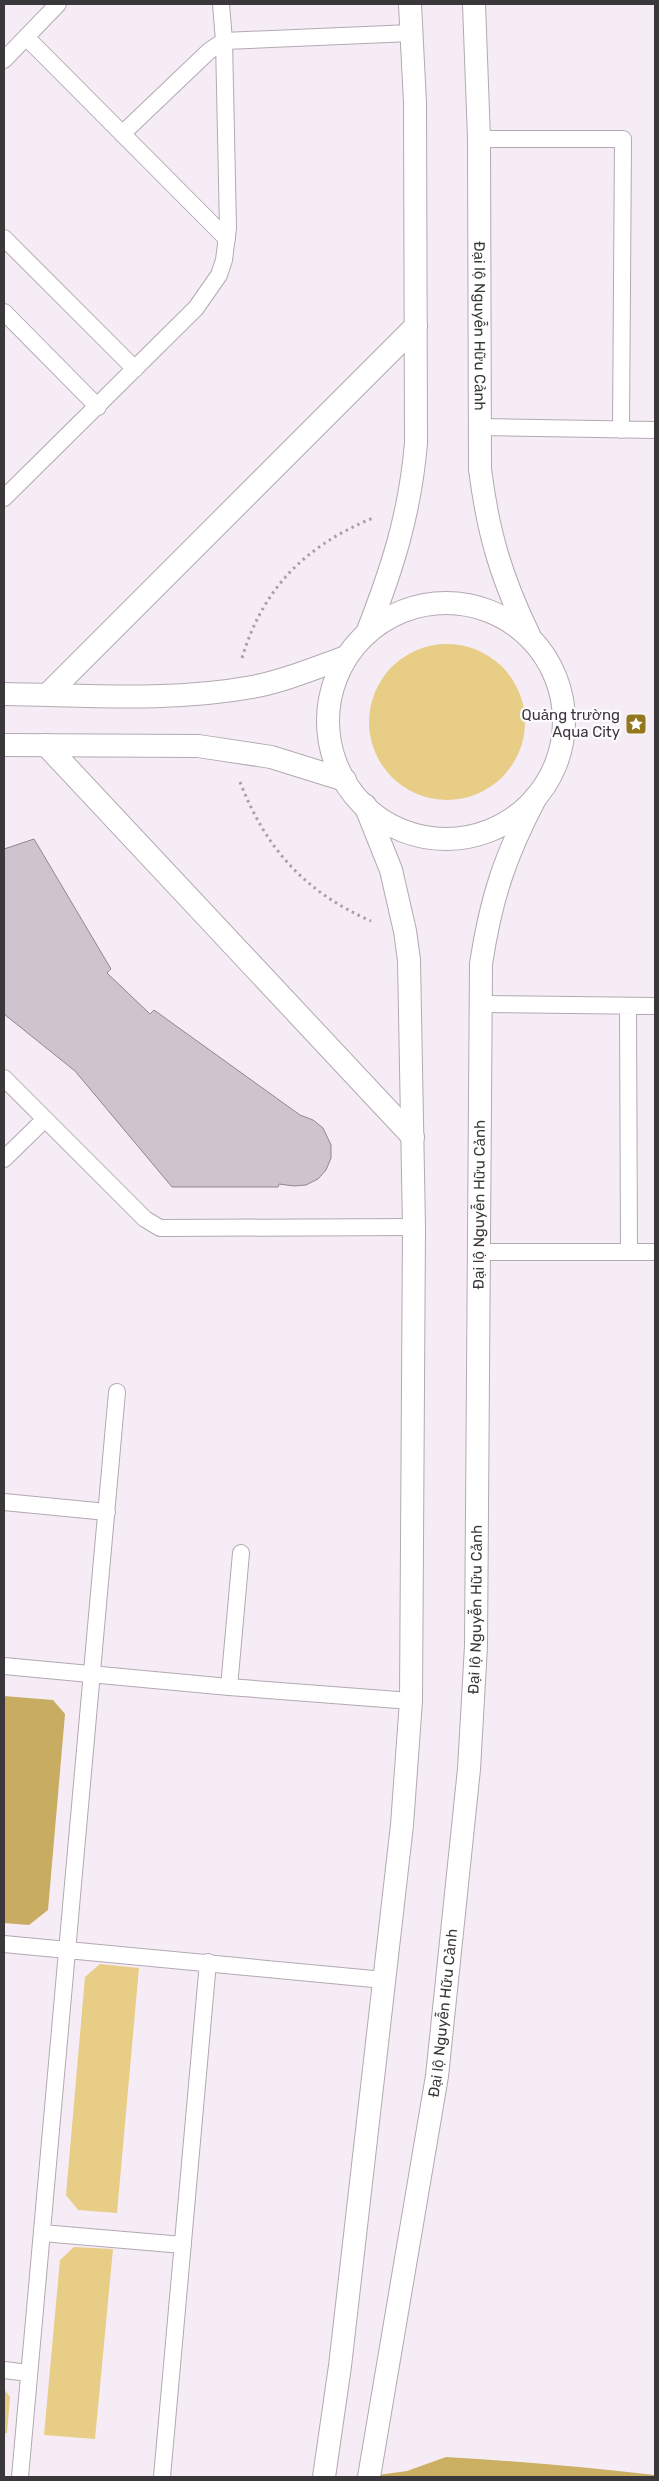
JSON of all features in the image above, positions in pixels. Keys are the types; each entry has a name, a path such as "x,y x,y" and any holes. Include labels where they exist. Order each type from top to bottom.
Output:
{"main road":[{"path":"367,633 395,556 410,497 416,443 415,103 410,4"},
{"name":"Đại lộ Nguyễn Hữu Cảnh","path":"474,4 479,139 480,468 489,529 498,563 532,641"},
{"path":"48,694 416,326"},
{"path":"451,603 477,608 497,615 516,626 532,641 545,657 555,676 564,718 557,760 548,779 536,797 521,812 504,824 474,835 453,838 421,835 400,829 381,818 365,805 345,780 332,750 328,718 333,686 346,657 367,633 384,620 404,611 424,605 451,603"},
{"path":"4,694 170,695 220,692 253,687 288,678 346,657"},
{"path":"4,745 198,746 271,757 345,780"},
{"path":"46,745 413,1137"},
{"name":"Đại lộ Nguyễn Hữu Cảnh","path":"369,2477 376,2425 437,2076 469,1769 476,1646 479,1004 481,964 494,896 515,838 536,797"},
{"path":"324,2477 340,2366 402,1825 411,1701 414,1227 410,987 405,931 391,870 365,805"}],"street":[{"path":"4,60 58,4"},
{"path":"4,498 98,407 205,297 219,275 224,260 227,239 224,42 221,4"},
{"path":"122,134 209,51 224,42 411,34"},
{"path":"26,37 227,239"},
{"path":"479,139 622,139 621,430"},
{"path":"4,238 135,369"},
{"path":"4,312 98,407"},
{"path":"480,427 655,430"},
{"path":"479,1004 655,1006"},
{"path":"628,1006 630,1252"},
{"path":"4,1078 146,1219 160,1228 414,1227"},
{"path":"4,1159 45,1119"},
{"path":"478,1252 655,1252"},
{"path":"20,2477 118,1392"},
{"path":"4,1502 107,1512"},
{"path":"230,1688 241,1553"},
{"path":"4,1666 230,1688 411,1701"},
{"path":"4,1944 384,1980"},
{"path":"162,2477 208,1962"},
{"path":"42,2233 183,2245"},
{"path":"4,2370 29,2373"}],"path":[{"path":"242,658 262,608 288,573 325,542 372,518"},
{"path":"240,782 257,822 294,870 326,896 371,920"}],"shaded area":[{"path":"439,644 455,644 470,647 484,653 502,667 516,685 522,699 525,722 522,745 516,759 502,777 484,791 470,797 455,800 439,800 424,797 410,791 392,777 382,765 372,745 369,730 369,714 372,699 378,685 392,667 404,657 424,647"},
{"path":"4,1696 53,1700 65,1714 48,1910 29,1925 4,1923"},
{"path":"100,1964 139,1968 117,2213 78,2210 66,2195 85,1977"},
{"path":"74,2247 113,2249 95,2439 44,2435 60,2260"},
{"path":"4,2389 10,2397 7,2433 4,2433"},
{"path":"446,2457 525,2462 655,2475 655,2477 363,2477 407,2471"}],"building":[{"path":"34,839 111,969 107,973 150,1014 154,1010 300,1115 313,1120 323,1128 331,1145 331,1158 326,1170 318,1179 306,1185 279,1184 278,1187 172,1187 75,1071 4,1014 4,849"}],"place":[{"name":"Quảng trường Aqua City","path":"636,724"}]}
